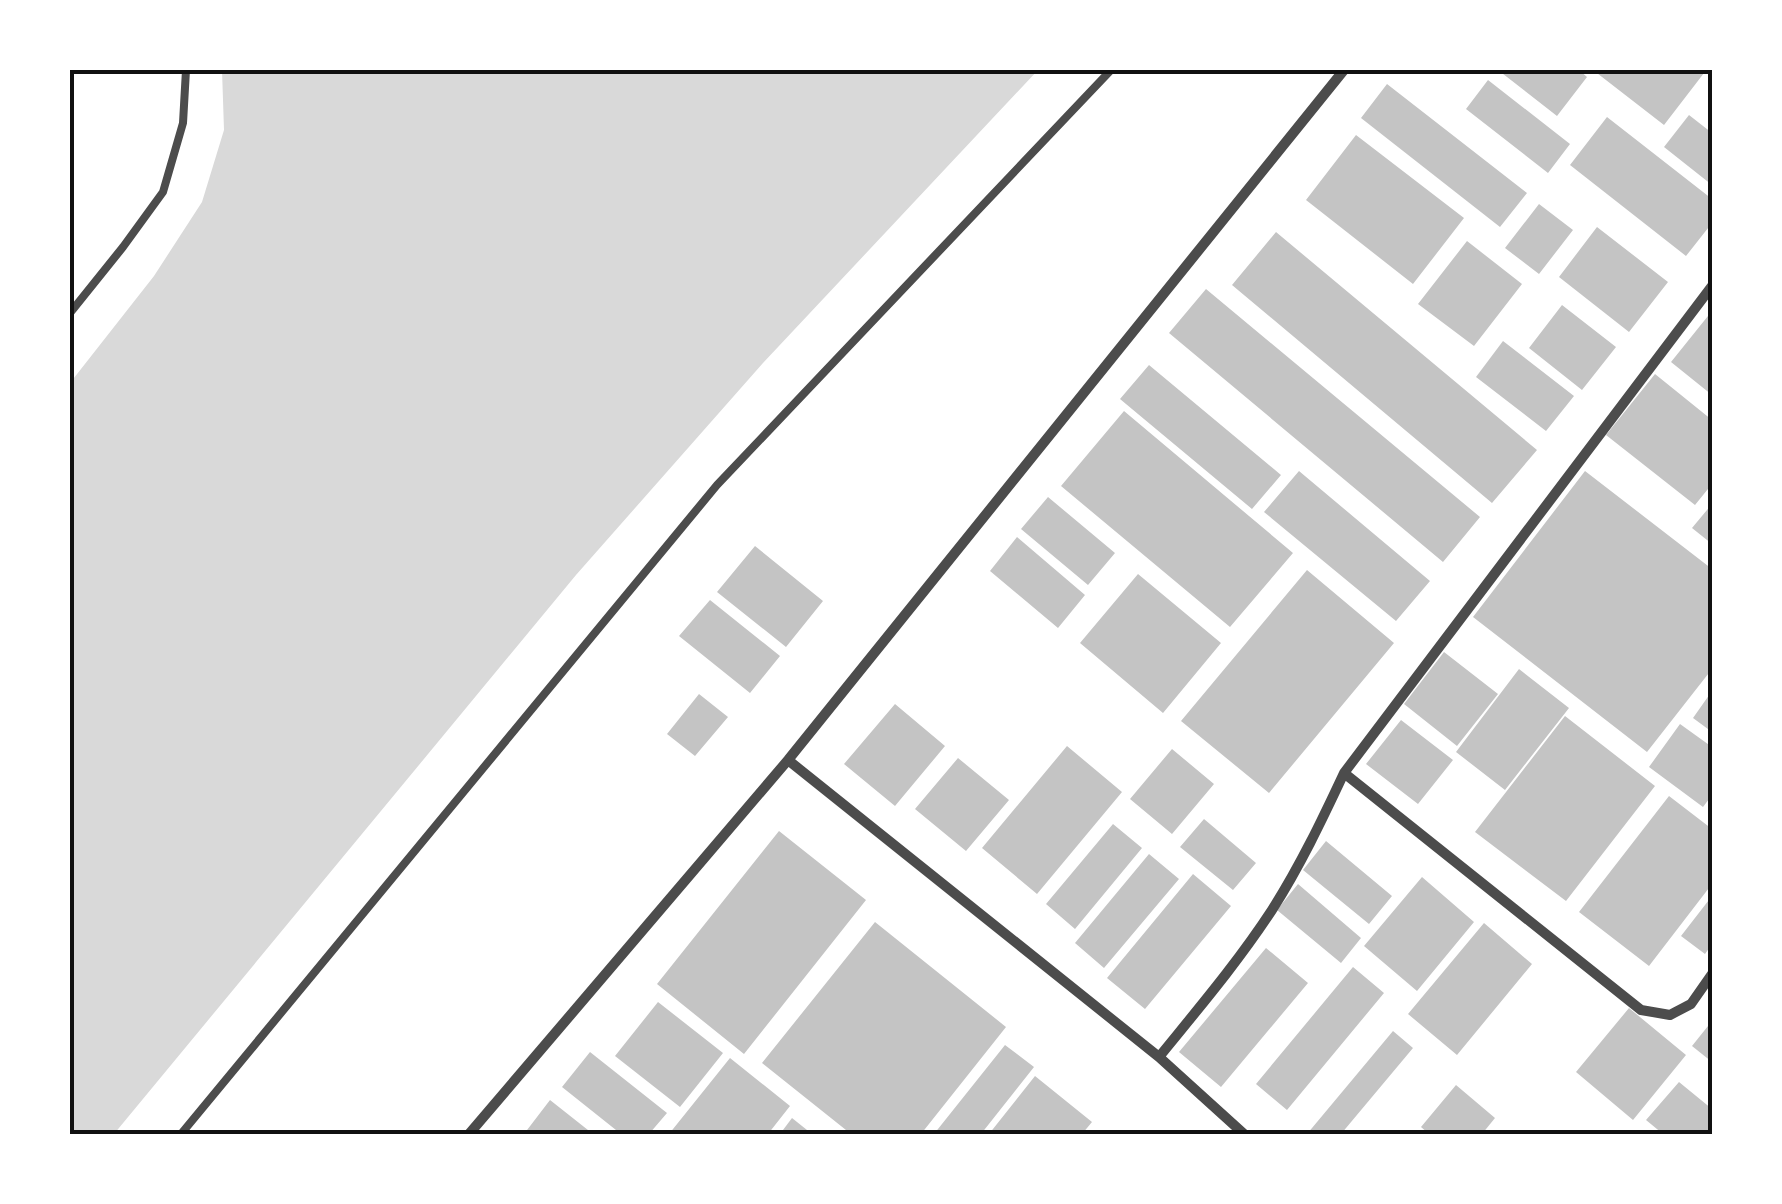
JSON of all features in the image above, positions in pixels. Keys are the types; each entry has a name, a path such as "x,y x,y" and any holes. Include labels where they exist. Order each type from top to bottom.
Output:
{"street":[{"path":"469,1134 788,760 1344,70"},
{"path":"1159,1057 1271,911 1306,852 1344,773 1712,286"},
{"path":"788,760 1159,1057 1244,1134"},
{"path":"1344,773 1642,1010 1670,1015 1690,1004 1712,974"}],"lane":[{"path":"70,313 162,192 183,123 186,70"},
{"path":"181,1134 716,485 1110,70"}],"shaded area":[{"path":"222,70 1038,70 763,363 576,575 114,1134 70,1134 70,383 154,276 202,202 224,130"}],"building":[{"path":"1498,70 1579,70 1587,77 1557,116"},
{"path":"1593,70 1701,70 1704,73 1664,125"},
{"path":"1488,80 1570,144 1548,173 1466,109"},
{"path":"1387,84 1527,193 1500,227 1361,118"},
{"path":"1689,115 1712,133 1712,185 1664,147"},
{"path":"1607,117 1712,199 1712,223 1686,256 1570,165"},
{"path":"1356,135 1464,218 1413,284 1306,200"},
{"path":"1539,204 1573,230 1539,274 1505,248"},
{"path":"1597,227 1668,282 1629,332 1559,277"},
{"path":"1276,232 1537,450 1492,503 1232,285"},
{"path":"1467,241 1522,284 1474,346 1418,304"},
{"path":"1206,289 1480,517 1443,562 1169,333"},
{"path":"1562,305 1616,347 1582,390 1529,348"},
{"path":"1712,311 1712,395 1671,362"},
{"path":"1503,341 1574,396 1546,431 1476,377"},
{"path":"1149,365 1281,475 1252,509 1120,399"},
{"path":"1655,374 1712,420 1712,484 1695,505 1606,435"},
{"path":"1124,411 1293,553 1230,627 1061,486"},
{"path":"1299,471 1430,581 1396,621 1264,512"},
{"path":"1585,471 1712,569 1712,669 1647,752 1473,617"},
{"path":"1048,497 1115,553 1088,585 1021,529"},
{"path":"1712,504 1712,544 1692,528"},
{"path":"1017,537 1085,595 1058,628 990,571"},
{"path":"755,546 823,601 786,647 717,592"},
{"path":"1307,570 1394,643 1269,793 1181,721"},
{"path":"1138,574 1221,643 1163,713 1080,643"},
{"path":"710,600 780,656 750,693 679,636"},
{"path":"1444,652 1498,694 1457,746 1404,704"},
{"path":"1519,669 1569,708 1505,790 1456,752"},
{"path":"1712,691 1712,732 1693,718"},
{"path":"699,694 728,717 695,756 667,734"},
{"path":"895,704 945,746 895,806 844,764"},
{"path":"1565,716 1655,786 1566,901 1475,832"},
{"path":"1401,720 1453,760 1418,804 1366,764"},
{"path":"1680,724 1712,747 1712,795 1703,807 1649,767"},
{"path":"1067,746 1122,792 1037,894 982,848"},
{"path":"1172,749 1214,784 1172,834 1130,799"},
{"path":"958,758 1009,800 966,851 915,809"},
{"path":"1669,796 1712,829 1712,884 1649,966 1579,912"},
{"path":"1204,819 1256,863 1233,890 1180,847"},
{"path":"1113,824 1142,848 1075,929 1046,904"},
{"path":"779,831 866,900 744,1054 657,984"},
{"path":"1326,841 1392,896 1369,924 1303,870"},
{"path":"1149,854 1179,879 1104,968 1075,943"},
{"path":"1193,874 1231,906 1145,1009 1107,978"},
{"path":"1422,877 1474,922 1417,991 1364,946"},
{"path":"1298,884 1361,938 1341,963 1277,910"},
{"path":"1712,896 1712,944 1705,954 1681,936"},
{"path":"875,922 1006,1027 921,1134 851,1134 762,1063"},
{"path":"1484,923 1532,964 1457,1055 1408,1014"},
{"path":"1266,948 1308,983 1221,1087 1179,1052"},
{"path":"1353,967 1384,993 1287,1110 1256,1084"},
{"path":"658,1002 723,1053 680,1107 615,1056"},
{"path":"1629,1008 1686,1055 1633,1120 1576,1072"},
{"path":"1712,1021 1712,1062 1692,1046"},
{"path":"1393,1031 1413,1048 1341,1134 1307,1134"},
{"path":"1005,1045 1034,1067 981,1134 934,1134"},
{"path":"590,1052 667,1113 649,1134 621,1134 562,1087"},
{"path":"730,1058 790,1106 768,1134 669,1134"},
{"path":"1035,1076 1092,1122 1082,1134 989,1134"},
{"path":"1679,1082 1712,1109 1712,1134 1663,1134 1646,1120"},
{"path":"1456,1085 1495,1118 1482,1134 1429,1134 1421,1127"},
{"path":"550,1100 593,1134 524,1134"},
{"path":"792,1118 812,1134 780,1134"}]}
